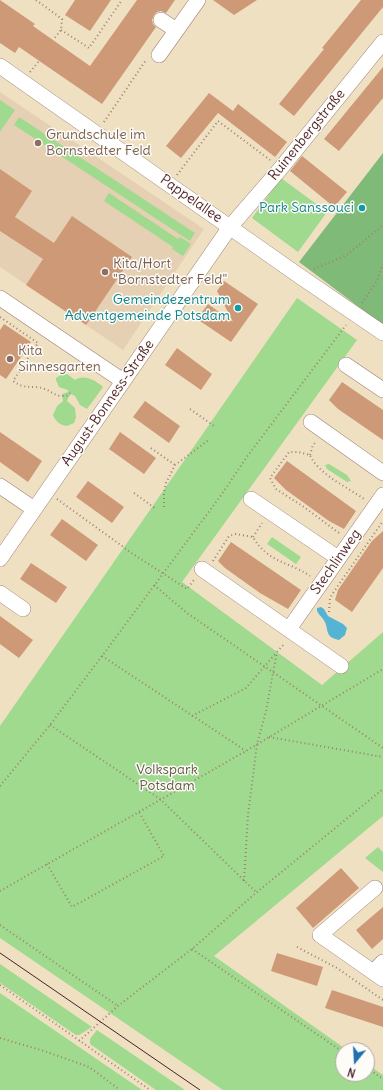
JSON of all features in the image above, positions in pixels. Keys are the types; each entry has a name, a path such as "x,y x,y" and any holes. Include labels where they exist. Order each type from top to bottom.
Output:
{"street":[{"path":"159,55 198,0"},
{"path":"161,20 176,30"},
{"name":"Ruinenbergstraße","path":"230,227 281,168 383,42"},
{"name":"Pappelallee","path":"0,66 383,333"},
{"name":"August-Bonness-Straße","path":"0,559 230,227"},
{"path":"0,298 123,381"},
{"path":"346,365 383,390"},
{"path":"310,422 383,473"},
{"path":"383,477 383,485"},
{"path":"0,486 34,509"},
{"path":"251,499 338,558"},
{"name":"Stechlinweg","path":"291,631 320,584 379,500"},
{"path":"208,567 291,631 341,666"},
{"path":"0,593 23,609"},
{"path":"375,888 320,935 345,952 380,971"}],"path":[{"path":"36,0 62,19 61,30 53,40"},
{"path":"61,30 89,48 122,0"},
{"path":"96,133 152,51 159,55"},
{"path":"170,184 218,121 281,168"},
{"path":"298,275 347,256 383,225"},
{"path":"0,786 50,725 102,656 222,494 246,458 355,313 377,281 383,264"},
{"path":"0,317 38,344 13,381 26,388 41,387 57,396 63,397 70,393"},
{"path":"190,409 214,426"},
{"path":"164,507 166,483 175,465 210,439"},
{"path":"151,448 175,465"},
{"path":"351,541 276,489 270,478 278,466 290,452 310,455 312,460 319,467 337,482 379,500"},
{"path":"46,492 162,574 186,589 213,561 229,536 236,534 253,537 258,545 278,562 307,575 320,584"},
{"path":"134,493 156,509"},
{"path":"253,537 269,512"},
{"path":"329,612 330,598 383,521"},
{"path":"154,585 187,613 383,748"},
{"path":"192,716 246,688 277,652 291,631"},
{"path":"244,881 248,815 258,744 277,652"},
{"path":"102,656 246,751"},
{"path":"0,892 246,751 383,669"},
{"path":"50,725 160,799 257,892"},
{"path":"268,737 383,757"},
{"path":"79,1041 118,1006 192,949 257,892 383,789"},
{"path":"47,864 72,907 164,856 139,812"},
{"path":"0,925 118,1006"},
{"path":"297,947 337,968 383,1000"},
{"path":"192,949 335,1047"},
{"path":"0,985 150,1090"},
{"path":"0,1038 44,1051 89,1067 120,1090"}],"shaded area":[{"path":"0,92 204,229 123,350 0,267"}],"green space":[{"path":"0,100 15,110 0,132"},
{"path":"19,117 195,233 190,241 14,125"},
{"name":"Park Sanssouci","path":"383,153 383,325 299,262"},
{"path":"281,178 327,212 298,252 252,218"},
{"path":"109,193 178,239 180,237 191,244 183,256 172,249 173,247 104,201"},
{"name":"Volkspark Potsdam","path":"297,298 357,340 182,582 322,685 383,632 383,816 214,956 336,1042 335,1082 375,1082 375,1070 383,1075 383,1090 223,1090 0,938 0,726"},
{"path":"62,374 67,374 75,380 78,378 86,378 97,382 103,387 87,409 80,405 75,396 71,394 67,401 75,408 76,417 74,423 67,426 58,423 53,415 57,406 63,401 62,394 68,392 68,390 59,387 56,380 56,378"},
{"path":"329,464 347,475 351,481 347,482 327,469 325,465"},
{"path":"272,537 301,557 296,564 267,544"},
{"path":"378,847 383,852 383,872 365,858"},
{"path":"0,964 92,1027 79,1035 76,1035 67,1029 0,983"},
{"path":"0,993 142,1090 0,1090"},
{"path":"97,1030 185,1090 156,1090 90,1044 90,1039"}],"water":[{"path":"321,607 328,616 343,624 347,628 345,635 339,640 334,639 329,634 325,622 317,611 317,608"}],"building":[{"path":"0,0 35,24 33,26 90,66 137,0 175,0 166,13 161,11 154,15 152,20 156,27 102,104 19,47 15,53 0,43"},
{"path":"75,0 111,0 90,31 65,15"},
{"path":"213,0 257,0 234,15"},
{"path":"361,0 383,0 383,7 294,116 279,104 324,49 322,48"},
{"path":"383,67 383,98 339,151 324,139"},
{"path":"209,93 233,111 238,104 287,142 275,157 218,113 181,158 166,146"},
{"path":"302,156 347,192 334,207 290,171"},
{"path":"0,169 32,191 15,217 54,243 72,216 132,257 86,325 26,285 43,259 0,231"},
{"name":"Gemeindezentrum Adventgemeinde Potsdam","path":"224,281 258,304 231,342 197,319 208,304 233,322 217,291"},
{"name":"Kita Sinnesgarten","path":"4,324 31,342 6,379 0,375 0,330"},
{"path":"177,348 212,374 201,390 165,365"},
{"path":"342,382 383,410 383,440 338,409 329,400"},
{"path":"145,401 180,426 169,443 133,417"},
{"path":"0,432 42,461 28,482 0,462"},
{"path":"120,432 156,458 144,474 109,449"},
{"path":"287,461 356,511 344,529 329,521 286,490 274,478"},
{"path":"88,481 124,507 112,523 76,497"},
{"path":"62,519 98,545 86,561 50,535"},
{"path":"383,531 383,568 352,612 335,600 338,590 372,541"},
{"path":"231,542 301,590 288,609 260,593 225,568 218,561"},
{"path":"31,563 67,587 56,603 20,579"},
{"path":"0,616 33,640 19,658 0,644"},
{"path":"341,868 359,888 313,928 296,908"},
{"path":"383,907 383,939 372,949 356,930"},
{"path":"277,953 323,967 317,986 271,971"},
{"path":"332,990 383,1007 383,1027 325,1008"}],"tram line":[{"path":"0,953 200,1090"}],"place":[{"name":"Grundschule im Bornstedter Feld","path":"38,143"},
{"name":"Park Sanssouci","path":"362,208"},
{"name":"Kita/Hort \"Bornstedter Feld\"","path":"105,272"},
{"name":"Gemeindezentrum Adventgemeinde Potsdam","path":"238,308"},
{"name":"Kita Sinnesgarten","path":"10,359"}]}
